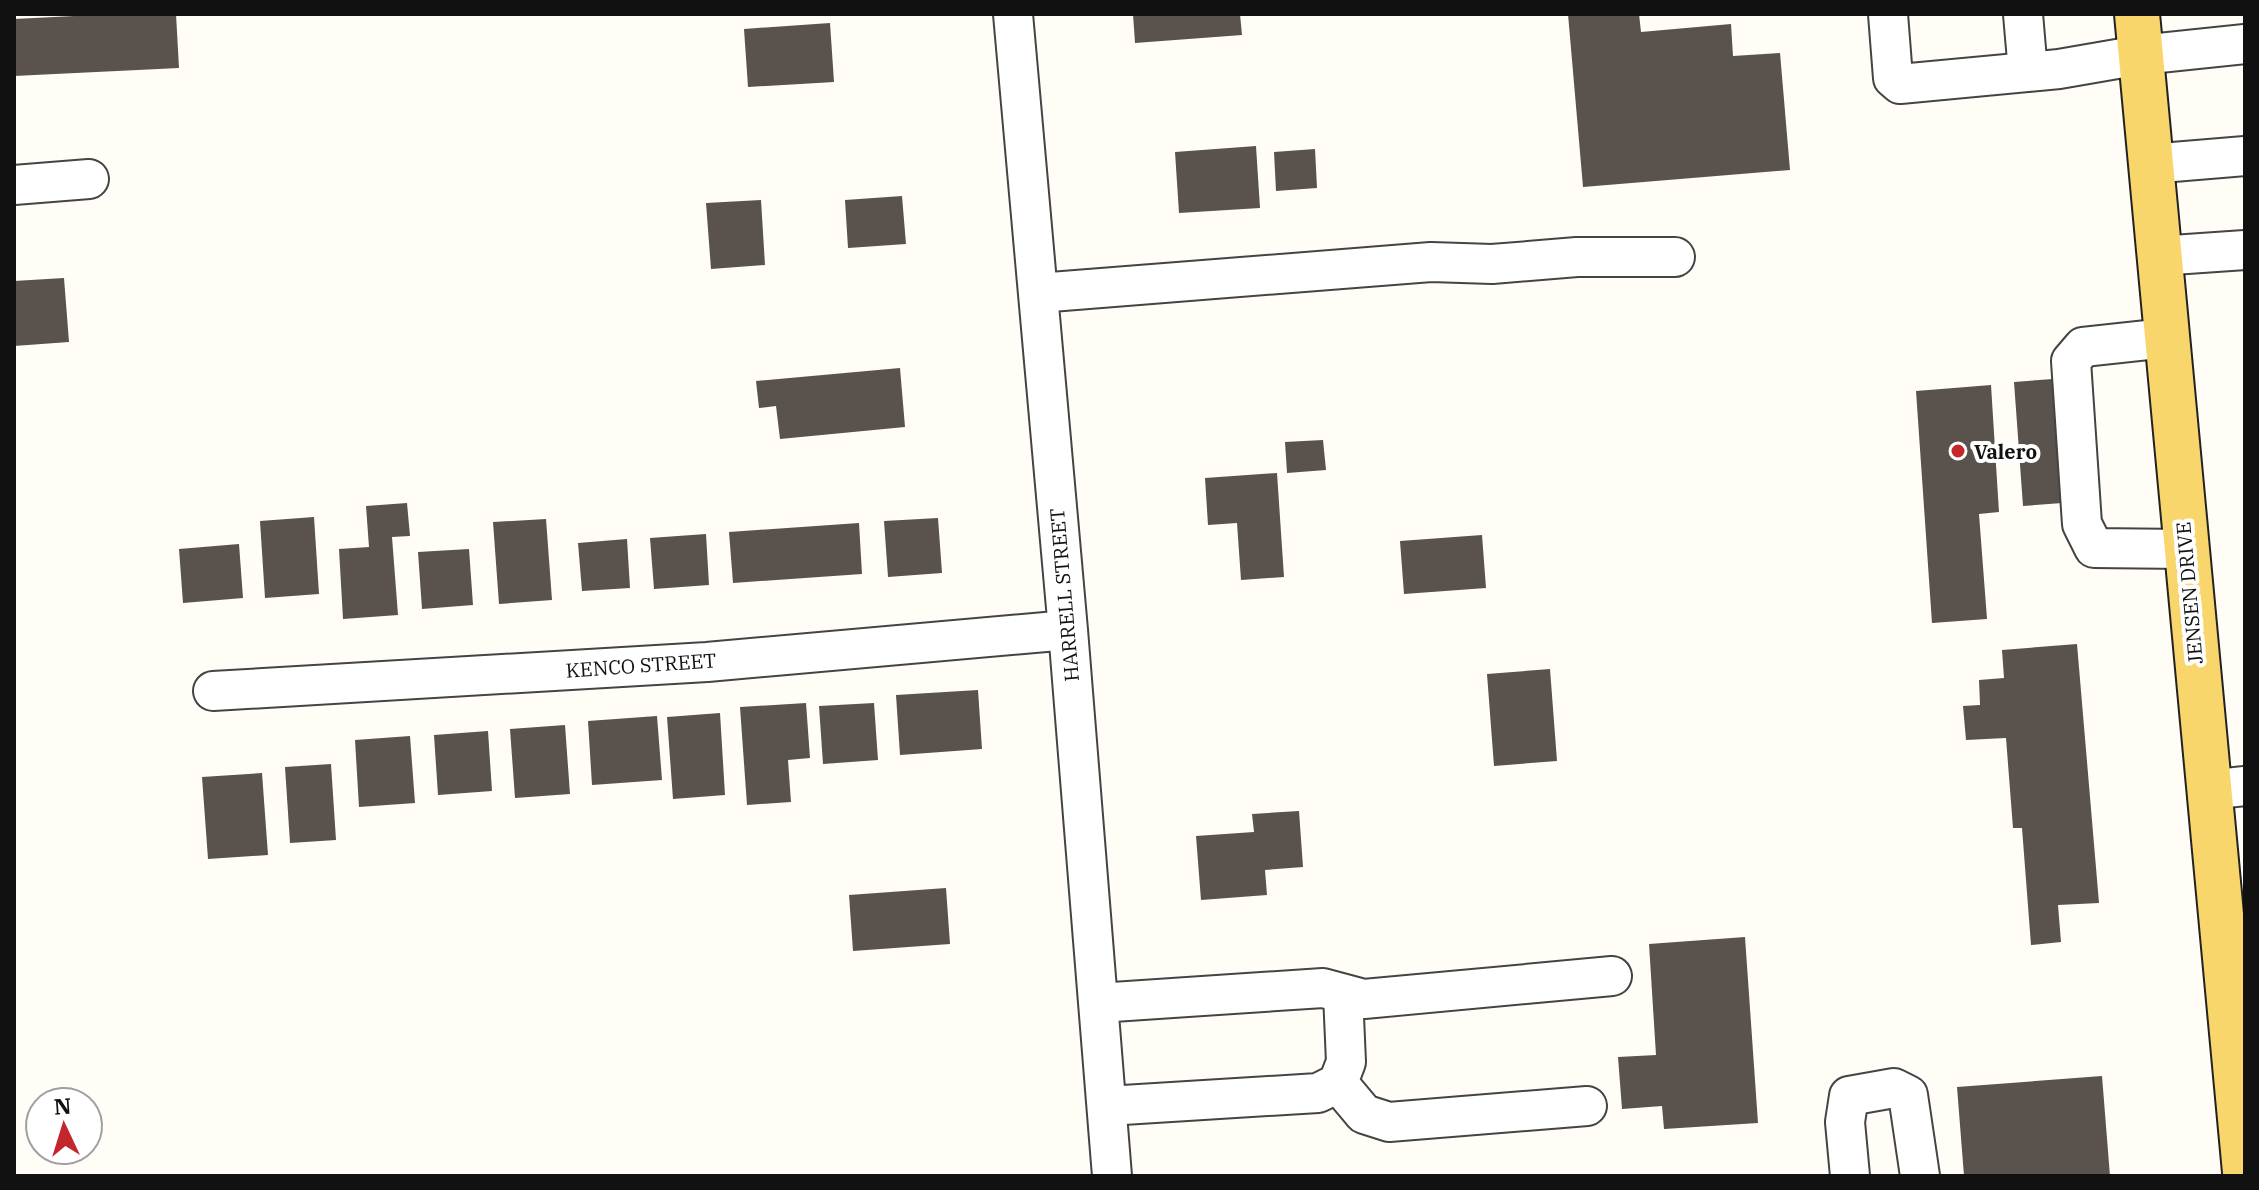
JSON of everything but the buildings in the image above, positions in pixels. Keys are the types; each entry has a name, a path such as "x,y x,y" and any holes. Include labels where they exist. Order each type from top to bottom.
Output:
{"main road":[{"name":"JENSEN DRIVE","path":"2138,35 2185,549 2226,788 2245,1172"}],"street":[{"name":"HARRELL STREET","path":"1013,14 1068,630 1112,1176"},
{"path":"1888,14 1893,78 1900,84 2028,72 2138,35 2245,44"},
{"path":"2023,14 2028,72"},
{"path":"2149,164 2245,156"},
{"path":"14,185 89,179"},
{"path":"2158,256 2245,250"},
{"path":"1038,293 1431,262 1492,264 1577,257 1675,257"},
{"path":"2166,338 2083,347 2071,361 2082,524 2094,548 2185,549"},
{"name":"KENCO STREET","path":"213,691 707,662 1068,630"},
{"path":"1098,1003 1323,988 1364,999 1612,976"},
{"path":"1107,1106 1318,1093 1338,1083 1346,1062 1343,994"},
{"path":"1338,1083 1364,1114 1389,1122 1587,1106"},
{"path":"1850,1176 1845,1122 1849,1096 1894,1088 1908,1095 1920,1176"}],"place":[{"name":"Valero","path":"1958,451"}]}
